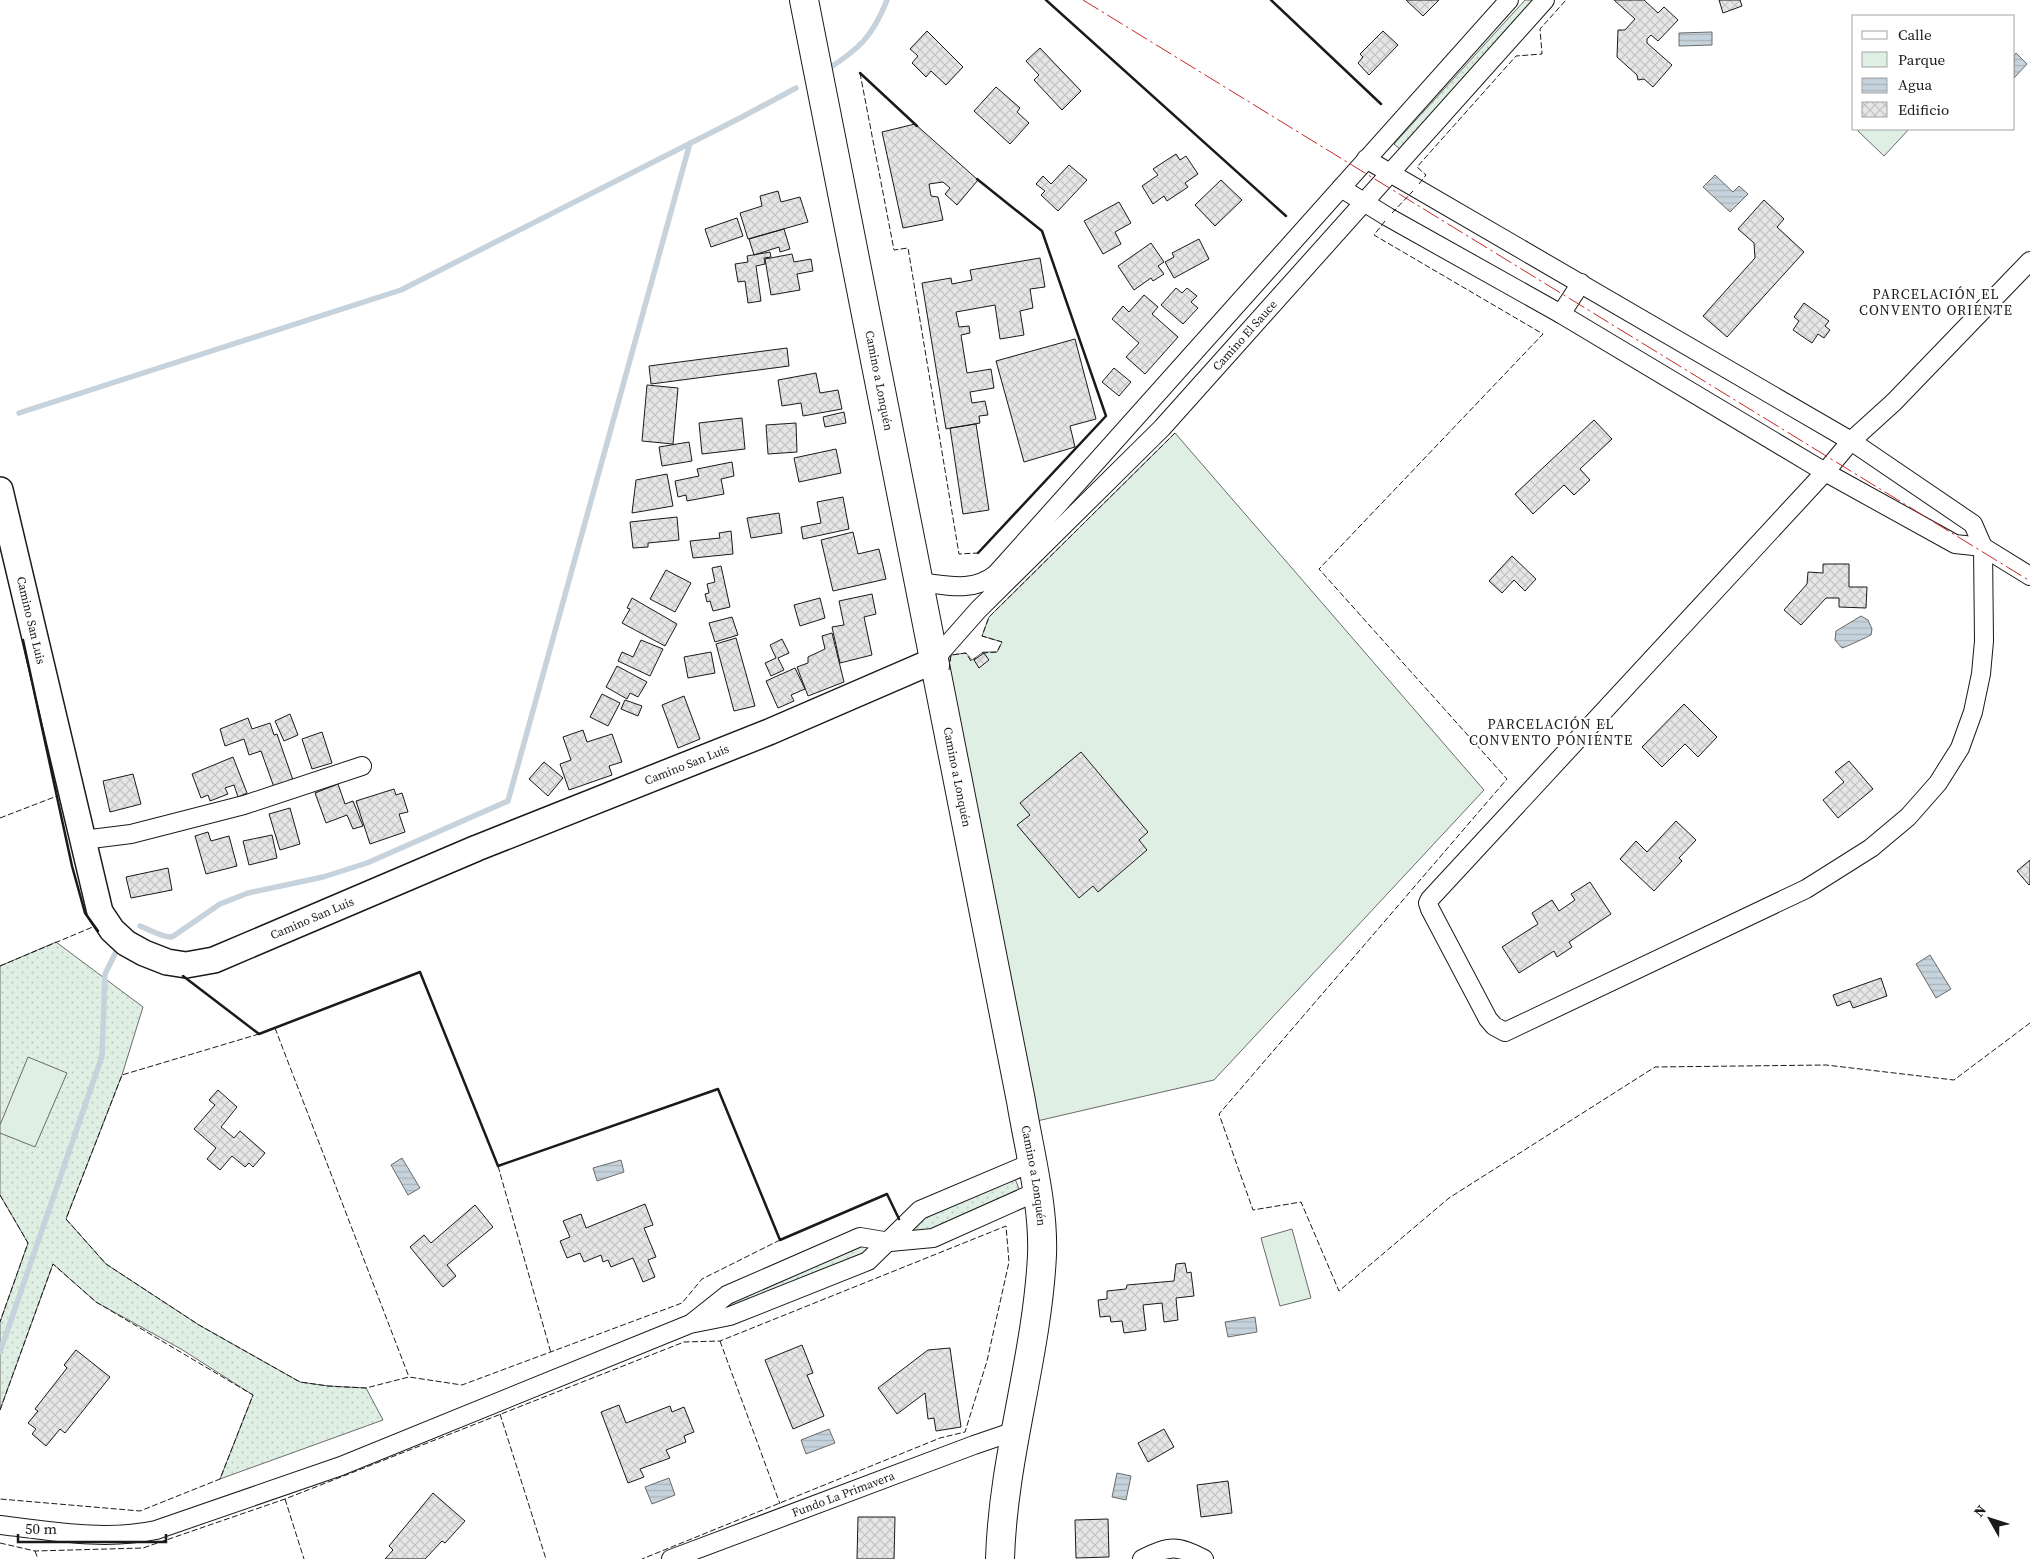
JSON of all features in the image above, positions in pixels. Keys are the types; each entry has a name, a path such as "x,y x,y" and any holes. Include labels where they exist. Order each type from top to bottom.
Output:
{"main road":[{"name":"Camino a Lonquén","path":"804,0 1021,1101 1040,1221 1042,1253 1036,1321 1015,1431 1002,1516 1000,1559"}],"street":[{"path":"918,582 969,587 987,581 996,574 1509,0"},
{"name":"Camino El Sauce","path":"933,661 978,610 1162,428 1545,0"},
{"path":"1366,158 1851,441 1973,524 1983,547 1984,641 1981,674 1973,712 1960,748 1938,783 1908,817 1871,848 1806,889 1505,1032 1498,1030 1488,1019 1430,909 1430,899 1825,472 1851,441 1894,402 2030,261"},
{"path":"1340,188 1560,314 1825,472 1955,544 1983,547 2030,576"},
{"path":"1560,314 1581,283"},
{"name":"Camino San Luis","path":"0,490 100,912 112,930 126,943 167,962 186,965 214,960 477,848 769,732 933,661"},
{"path":"969,587 978,610"},
{"path":"83,840 131,834 234,808 362,766"},
{"path":"0,1525 114,1536 136,1534 156,1530 340,1466 690,1324 730,1316 868,1261 890,1242 920,1210 1031,1163"},
{"path":"690,1324 728,1295 860,1237 890,1242 933,1238 1036,1192"},
{"name":"Fundo La Primavera","path":"671,1559 1015,1431"},
{"path":"1142,1559 1173,1547 1185,1549 1204,1559"}],"green space":[{"path":"1525,0 1539,0 1402,151 1394,144"},
{"path":"1858,130 1908,130 1884,156"},
{"path":"1175,433 1484,790 1214,1080 1037,1121 948,668 951,655 966,653 972,660 983,652 997,652 1002,642 982,636 989,617"},
{"path":"56,942 143,1007 122,1075 66,1219 106,1264 199,1325 300,1382 366,1388 383,1420 220,1479 253,1395 181,1349 96,1302 53,1264 0,1410 0,1322 28,1243 0,1195 0,966"},
{"path":"28,1057 67,1073 35,1147 0,1133 0,1125"},
{"path":"1014,1176 1021,1194 931,1232 901,1235 923,1214"},
{"path":"1292,1229 1311,1298 1280,1306 1261,1238"},
{"path":"855,1245 872,1247 862,1258 715,1312 729,1299"}],"water":[{"path":"1712,32 1712,45 1679,46 1679,33"},
{"path":"2016,53 2027,64 2015,77"},
{"path":"1715,175 1733,192 1739,186 1748,194 1730,212 1703,187"},
{"path":"1861,616 1868,620 1872,629 1871,635 1842,648 1835,640 1836,631"},
{"path":"1930,955 1951,989 1936,998 1916,964"},
{"path":"402,1158 420,1188 408,1195 391,1165"},
{"path":"621,1160 624,1172 597,1181 593,1168"},
{"path":"1255,1317 1257,1332 1228,1337 1225,1322"},
{"path":"829,1429 835,1443 806,1454 801,1440"},
{"path":"1117,1473 1131,1476 1126,1500 1112,1497"},
{"path":"669,1478 675,1495 652,1504 645,1487"}],"building":[{"path":"1406,0 1439,0 1423,16"},
{"path":"1614,0 1644,0 1658,13 1664,7 1678,20 1658,41 1651,35 1647,39 1647,43 1672,65 1653,87 1644,79 1638,80 1637,75 1617,57 1618,30 1625,30 1635,19"},
{"path":"1719,0 1740,0 1742,6 1723,13"},
{"path":"927,31 963,67 946,85 931,71 926,77 912,63 918,56 910,49"},
{"path":"1383,31 1398,45 1369,75 1358,63 1363,57 1360,54"},
{"path":"1040,48 1081,91 1062,110 1034,80 1039,75 1026,61"},
{"path":"996,87 1020,108 1017,112 1029,123 1010,144 974,111"},
{"path":"915,124 978,180 957,205 945,194 950,188 943,182 929,184 931,196 938,197 943,220 903,228 882,132"},
{"path":"1176,154 1180,160 1186,156 1198,174 1185,183 1188,187 1167,201 1164,196 1153,204 1142,186 1158,175 1153,169"},
{"path":"1069,165 1087,180 1058,211 1041,195 1045,191 1036,184 1043,176 1051,184"},
{"path":"1221,180 1242,200 1215,226 1195,205"},
{"path":"778,191 781,202 800,197 808,222 748,239 740,213 762,206 760,196"},
{"path":"1764,200 1784,219 1777,227 1804,252 1727,337 1703,316 1755,258 1754,243 1738,229"},
{"path":"1119,202 1131,223 1115,232 1121,244 1103,254 1084,221"},
{"path":"737,218 743,236 711,247 705,229"},
{"path":"784,229 790,249 780,252 779,247 754,255 749,239"},
{"path":"1199,239 1209,259 1174,278 1165,262 1174,257 1172,253"},
{"path":"1151,243 1164,262 1158,266 1164,274 1153,281 1151,278 1134,290 1118,266"},
{"path":"770,252 771,257 764,258 765,264 756,266 761,301 748,303 745,281 738,282 735,264 748,262 747,256"},
{"path":"792,254 794,262 811,259 813,271 797,274 800,290 771,295 765,259"},
{"path":"1040,258 1045,287 1030,289 1033,308 1020,311 1024,335 1000,339 995,305 956,312 959,327 969,326 970,333 961,335 967,373 991,369 994,388 970,392 972,403 985,401 988,415 979,416 980,423 946,429 922,283 951,278 952,284 972,280 970,270"},
{"path":"1176,288 1182,293 1187,288 1197,296 1191,302 1198,308 1183,324 1161,305"},
{"path":"1144,295 1158,307 1152,314 1178,337 1145,374 1126,357 1139,343 1112,319 1123,306 1129,312"},
{"path":"1804,303 1829,321 1825,326 1830,330 1824,338 1818,334 1812,343 1793,330 1799,321 1794,317"},
{"path":"1075,339 1096,419 1070,426 1075,447 1024,462 996,361"},
{"path":"787,348 789,366 651,384 649,366"},
{"path":"1114,368 1131,382 1119,396 1102,382"},
{"path":"816,373 820,393 838,390 842,409 803,416 801,403 782,406 778,380"},
{"path":"647,385 678,388 673,444 642,441"},
{"path":"844,412 846,423 825,427 823,417"},
{"path":"742,418 745,449 702,454 699,423"},
{"path":"1594,420 1612,439 1580,469 1590,480 1574,495 1564,485 1533,514 1515,494"},
{"path":"796,423 797,452 768,454 766,425"},
{"path":"976,424 989,510 963,514 950,428"},
{"path":"689,442 692,461 662,466 659,447"},
{"path":"836,449 841,473 799,482 794,458"},
{"path":"732,462 734,476 721,479 724,494 687,501 686,495 678,497 675,481 699,476 697,469"},
{"path":"667,474 673,506 632,513 636,480"},
{"path":"843,497 849,529 803,539 801,527 821,523 817,502"},
{"path":"779,513 782,533 751,538 747,518"},
{"path":"677,517 679,540 648,543 648,547 633,548 630,522"},
{"path":"731,531 733,554 693,558 690,541 720,538 719,533"},
{"path":"853,532 858,554 879,549 886,579 833,591 821,540"},
{"path":"1512,556 1536,579 1525,591 1514,580 1502,593 1489,581"},
{"path":"1823,564 1849,564 1849,587 1867,587 1866,608 1839,607 1839,598 1826,598 1801,625 1784,610 1807,584 1808,572 1823,573"},
{"path":"721,566 730,607 713,611 710,601 707,602 705,594 709,593 707,584 715,582 712,568"},
{"path":"666,570 691,583 675,612 650,599"},
{"path":"872,594 876,614 864,617 872,655 840,663 832,627 844,625 839,601"},
{"path":"632,598 677,624 665,646 622,623 630,609 627,608"},
{"path":"820,598 825,618 800,626 794,605"},
{"path":"732,617 738,635 715,642 709,623"},
{"path":"832,633 844,682 808,696 797,667 808,663 808,657 825,649 822,636"},
{"path":"736,638 755,706 734,711 716,644"},
{"path":"782,639 789,653 778,658 784,670 771,676 765,663 776,658 770,645"},
{"path":"641,640 663,649 650,676 618,661 622,652 633,657"},
{"path":"711,652 715,673 688,678 684,657"},
{"path":"984,653 989,660 979,668 974,660"},
{"path":"617,666 647,682 638,697 630,693 627,699 606,687"},
{"path":"795,668 805,689 791,695 794,701 778,708 766,681"},
{"path":"602,694 620,703 608,726 590,717"},
{"path":"684,696 700,739 678,748 662,705"},
{"path":"625,700 642,706 638,716 621,709"},
{"path":"1684,704 1717,737 1698,757 1685,744 1662,767 1642,747"},
{"path":"290,714 298,735 284,741 275,721"},
{"path":"248,718 252,729 270,723 274,735 277,734 294,783 275,790 261,751 249,755 244,739 225,746 220,729"},
{"path":"583,730 587,742 612,734 622,762 609,766 612,775 569,790 560,764 571,760 563,737"},
{"path":"322,732 332,763 312,769 302,739"},
{"path":"1081,752 1148,832 1139,840 1147,850 1098,892 1093,886 1079,898 1017,825 1030,815 1020,803"},
{"path":"233,757 247,793 238,797 234,785 225,788 228,794 210,801 208,795 201,798 192,774"},
{"path":"1849,761 1873,789 1838,818 1823,800 1844,782 1835,772"},
{"path":"544,762 563,778 548,796 529,779"},
{"path":"133,774 141,804 110,812 103,781"},
{"path":"338,784 345,804 353,801 363,826 353,829 347,815 326,823 315,793"},
{"path":"394,789 396,795 402,793 408,812 399,814 405,832 370,844 356,801"},
{"path":"290,808 300,844 280,850 269,814"},
{"path":"1676,821 1696,840 1679,858 1682,861 1654,891 1620,859 1636,841 1647,852"},
{"path":"208,832 211,841 229,836 237,866 206,874 195,836"},
{"path":"272,835 277,858 249,865 243,841"},
{"path":"2030,860 2030,884 2029,885 2017,871"},
{"path":"168,868 172,890 131,898 126,877"},
{"path":"1590,882 1611,914 1569,942 1572,947 1557,957 1554,951 1519,973 1502,947 1538,924 1532,913 1552,900 1559,911 1575,900 1571,894"},
{"path":"1881,978 1887,996 1853,1008 1850,1001 1837,1006 1833,995"},
{"path":"218,1090 237,1107 221,1127 234,1138 240,1131 265,1153 253,1167 249,1163 245,1167 232,1156 220,1170 207,1159 216,1148 194,1129 215,1105 209,1100"},
{"path":"645,1204 653,1225 644,1228 656,1257 648,1260 655,1277 643,1282 633,1258 611,1267 608,1260 603,1262 601,1255 584,1262 580,1253 567,1258 560,1241 570,1237 563,1221 581,1214 586,1228"},
{"path":"475,1205 493,1227 447,1265 456,1276 443,1287 410,1247 424,1235 431,1243"},
{"path":"1185,1263 1187,1273 1191,1272 1194,1296 1176,1298 1178,1320 1164,1322 1162,1303 1143,1305 1146,1330 1124,1333 1122,1321 1111,1322 1110,1316 1100,1317 1098,1300 1107,1299 1107,1291 1126,1289 1127,1285 1174,1281 1176,1264"},
{"path":"802,1345 813,1373 807,1375 824,1416 793,1429 765,1360"},
{"path":"950,1348 961,1427 936,1431 934,1418 928,1419 925,1393 897,1414 878,1388 928,1350"},
{"path":"76,1350 110,1377 65,1433 60,1429 46,1446 32,1434 36,1429 28,1423 38,1411 35,1409 67,1368 64,1365"},
{"path":"619,1405 626,1423 670,1406 672,1412 684,1407 694,1432 684,1436 686,1442 666,1450 670,1458 640,1469 644,1477 628,1483 601,1412"},
{"path":"1164,1429 1174,1447 1148,1462 1138,1443"},
{"path":"1228,1481 1232,1513 1201,1517 1197,1485"},
{"path":"433,1493 465,1521 445,1543 442,1541 425,1559 385,1559 393,1550 389,1546"},
{"path":"858,1517 895,1517 894,1559 857,1559"},
{"path":"1108,1519 1109,1557 1076,1558 1075,1520"}],"waterway":[{"path":"828,69 864,41 876,23 887,0"},
{"path":"19,413 401,290 796,88"},
{"path":"140,926 160,935 172,937 220,904 248,893 323,877 367,863 508,801 690,143"},
{"path":"0,1352 102,1056 105,974 116,952"}],"fence":[{"path":"1419,184 1426,175 1417,167 1516,56 1542,54 1540,29 1566,0"},
{"path":"860,73 894,250 908,248 959,554 978,553"},
{"path":"1392,213 1413,191"},
{"path":"1385,221 1374,235 1543,334 1319,569 1507,779 1219,1114 1253,1210 1301,1202 1339,1291 1449,1198 1655,1067 1826,1065 1954,1080 2030,1023"},
{"path":"982,653 997,652 1002,642 982,636 989,617 1175,433"},
{"path":"949,670 951,655 966,653 971,661 976,658"},
{"path":"0,818 57,796"},
{"path":"0,966 95,926"},
{"path":"275,1028 409,1377"},
{"path":"259,1034 122,1075 66,1219 106,1264 199,1325 300,1382 366,1388 409,1377 462,1385 682,1303 702,1279 780,1240"},
{"path":"498,1166 551,1353"},
{"path":"0,1195 28,1243 0,1322"},
{"path":"0,1543 35,1551 143,1548 285,1499 684,1342 720,1341 1006,1226 1009,1262 987,1361 965,1432 940,1438 642,1559"},
{"path":"0,1410 53,1264 96,1302 253,1395 220,1479 140,1511 0,1499"},
{"path":"720,1341 780,1504"},
{"path":"500,1414 546,1559"},
{"path":"285,1499 304,1559"},
{"path":"35,1551 38,1559"}],"wall":[{"path":"1046,0 1286,216"},
{"path":"1271,0 1381,104"},
{"path":"860,73 917,126"},
{"path":"977,179 1042,231 1106,416 978,553"},
{"path":"23,640 72,866 85,913 98,931"},
{"path":"183,976 259,1034 420,972 498,1166 718,1089 780,1240 887,1194 899,1219"}],"power":[{"path":"1083,0 2030,581"}],"district":[{"name":"PARCELACIÓN EL CONVENTO ORIENTE","path":"1936,302"},
{"name":"PARCELACIÓN EL CONVENTO PONIENTE","path":"1551,732"}]}
